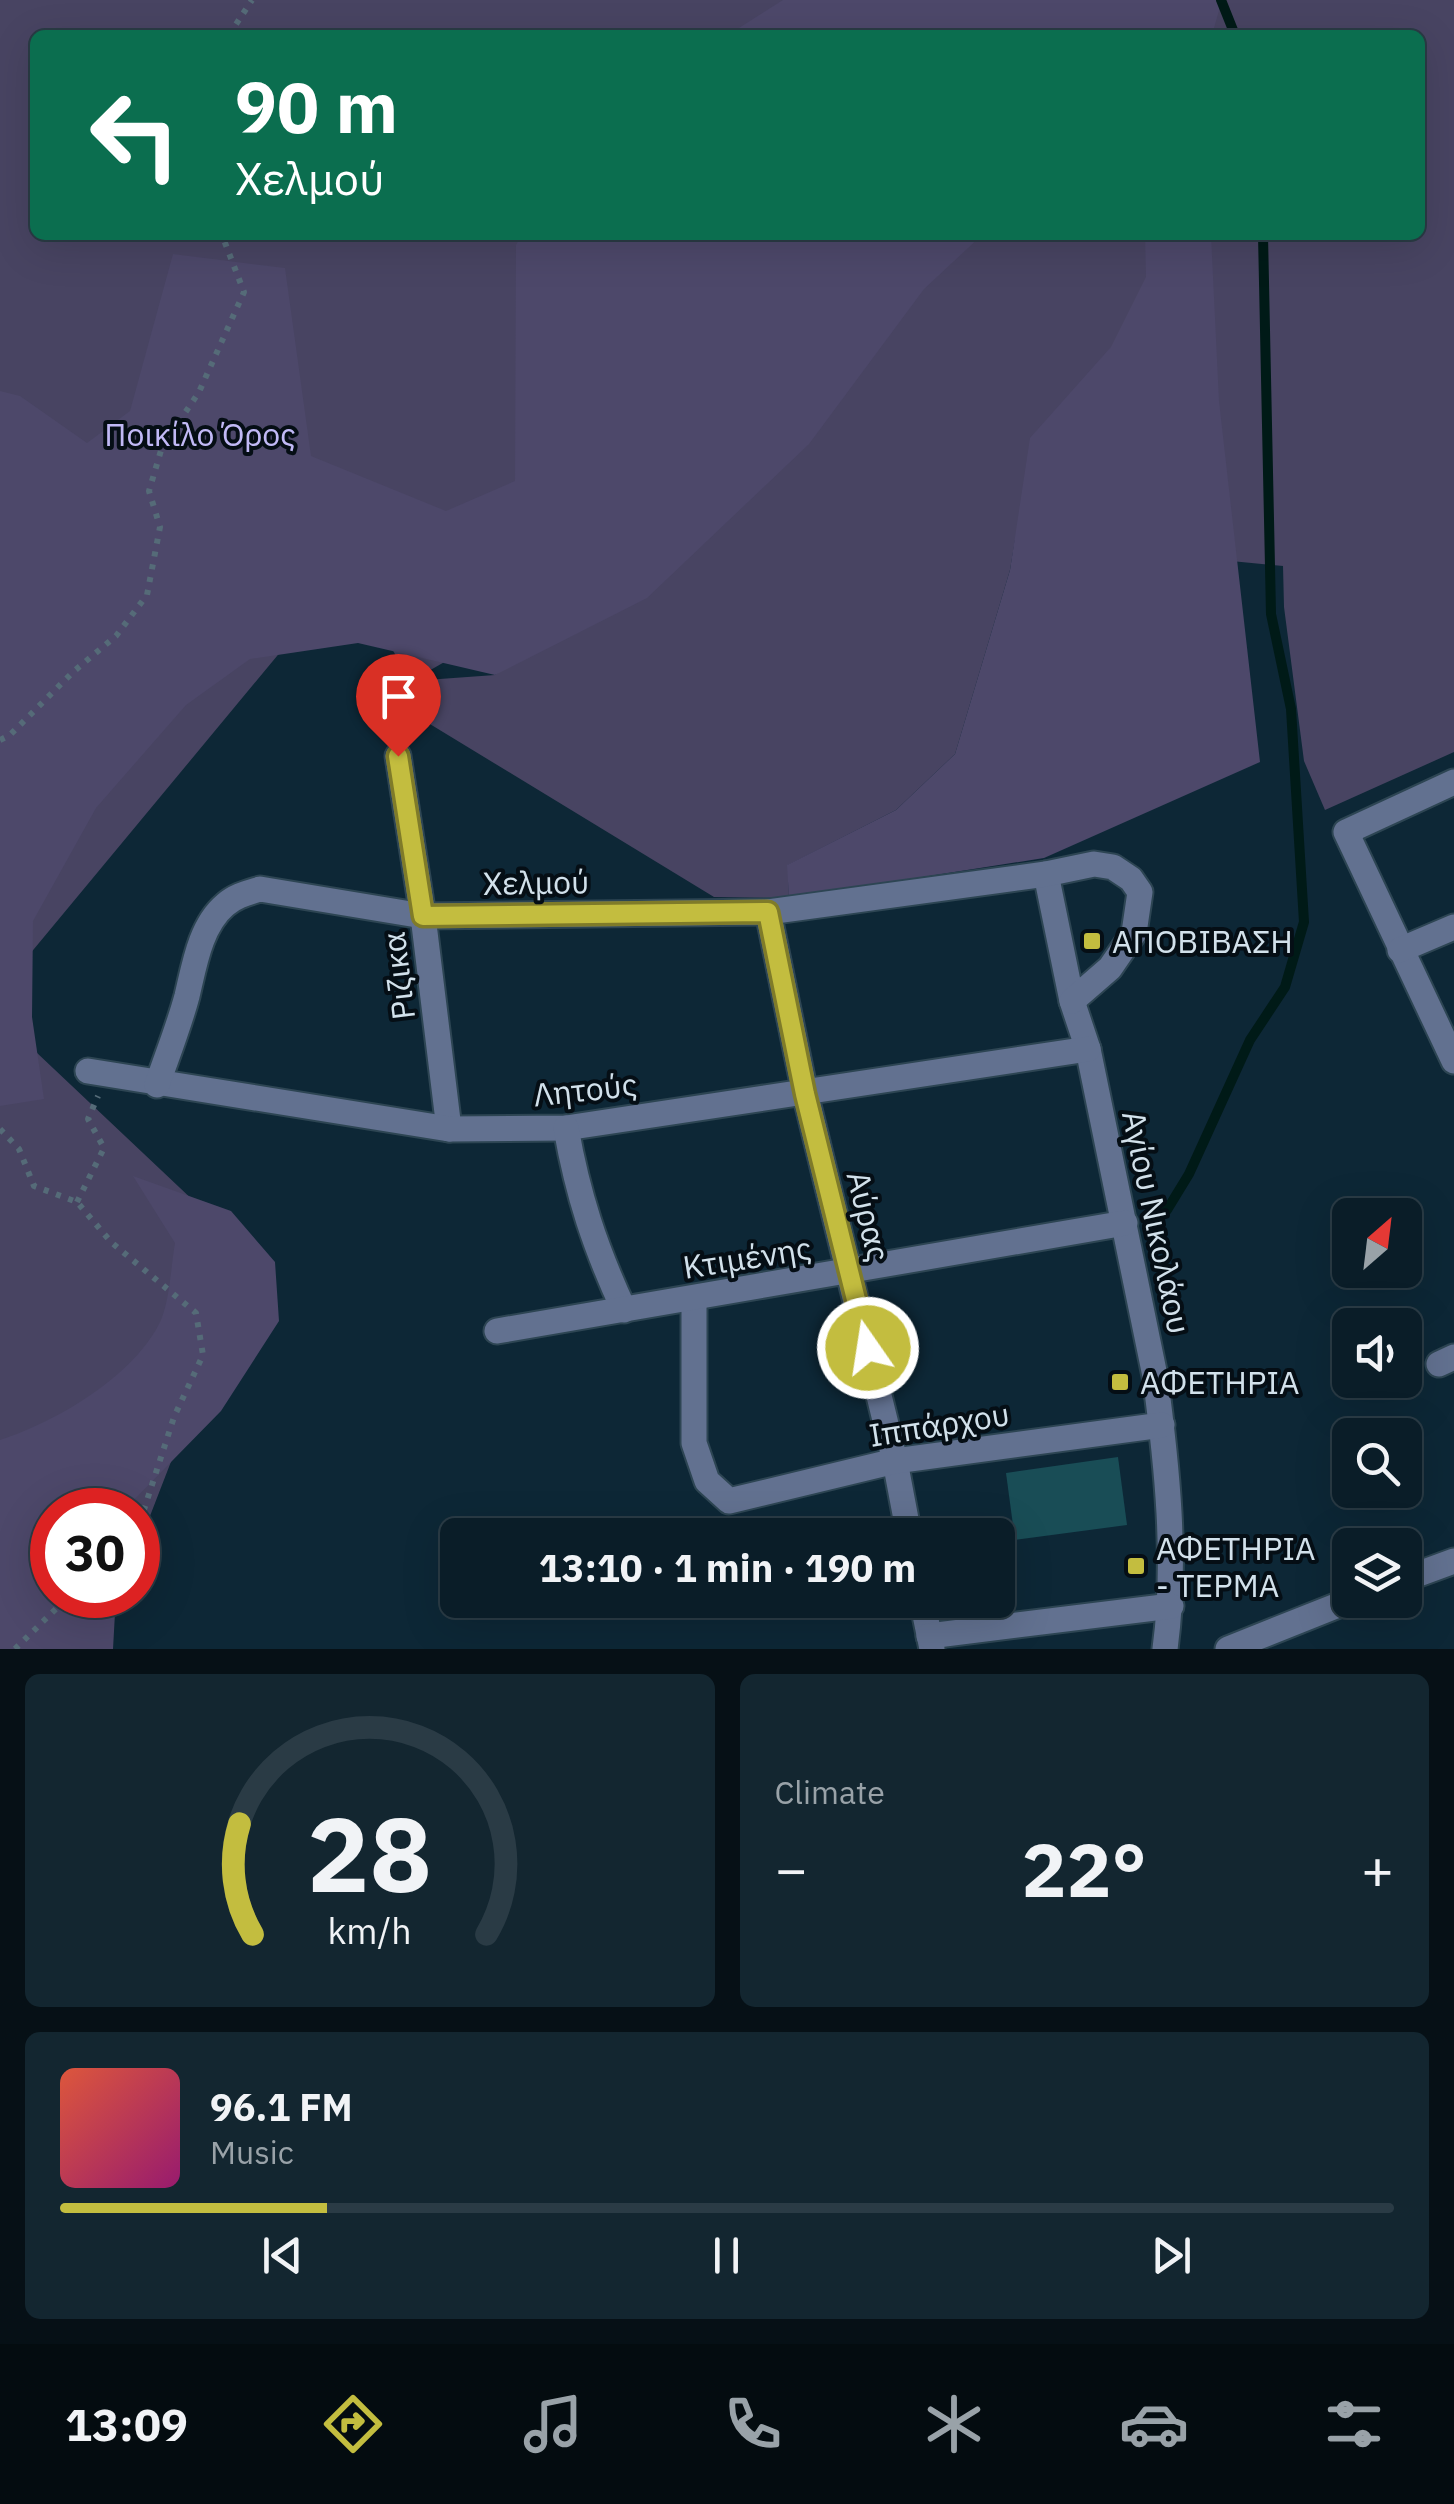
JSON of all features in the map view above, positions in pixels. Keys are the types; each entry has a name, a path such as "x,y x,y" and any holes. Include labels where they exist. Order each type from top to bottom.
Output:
{"street":[{"name":"Ριζικα","path":"398,756 423,916 449,1129"},
{"path":"1454,782 1346,832 1454,1062"},
{"name":"Χελμού","path":"157,1085 187,996 191,972 212,920 240,894 260,889 423,916 768,912 1094,864 1114,867 1132,878 1140,892 1138,917 1126,948 1072,1001"},
{"name":"Αγίου Νικολάου","path":"1046,874 1125,1224 1162,1424 1171,1606 1165,1649"},
{"name":"Αύρας","path":"768,912 805,1094 906,1518"},
{"path":"1400,950 1454,926"},
{"name":"Λητούς","path":"88,1071 449,1129 566,1128 1088,1049"},
{"path":"566,1128 578,1192 600,1257 624,1310"},
{"name":"Κτιμένης","path":"497,1331 1125,1224"},
{"name":"Ιππάρχου","path":"694,1299 694,1443 707,1481 728,1502 895,1462 1162,1424"},
{"path":"1422,1573 1454,1561"},
{"path":"930,1642 1171,1606"},
{"path":"1228,1649 1332,1608"}],"path":[{"path":"232,30 252,0"},
{"path":"0,739 10,735 73,672 116,636 147,594 160,527 149,491 162,446 199,392 244,292 224,240"},
{"path":"77,1202 104,1148 88,1119 102,1088 131,1079"},
{"path":"0,1129 19,1149 34,1186 77,1202 112,1242 196,1313 203,1354 174,1417 151,1488"},
{"path":"15,1649 47,1618"}],"green space":[{"name":"Ποικίλο Όρος","path":"0,0 1454,0 1454,752 1325,810 1304,761 1284,607 1283,566 1015,540 1010,570 955,754 896,810 788,865 789,898 714,897 397,704 409,681 350,568 0,990","holes":["708,511 495,675 412,681"]},
{"path":"783,0 1222,0 1213,30 736,30"},
{"path":"519,240 977,240 924,289 809,444 647,598 495,675 358,643 250,659 186,705 96,808 33,921 32,1017 44,1099 0,1106 0,391 20,396 87,443 130,411 173,254 285,268 311,456 446,511 515,481"},
{"path":"1145,240 1211,240 1219,401 1260,762 1044,858 789,898 787,865 896,810 955,754 1010,570 1030,438 1111,347 1146,277"},
{"path":"0,1018 251,1255 160,1490 30,1488 30,1618 110,1618 98,1649 0,1649"},
{"path":"133,1176 231,1211 275,1262 279,1321 221,1411 146,1488 30,1488 30,1618 115,1618 113,1649 0,1649 0,1440 69,1409 133,1360 161,1320 175,1243"}],"building":[{"path":"1118,1457 1127,1525 1015,1540 1006,1473"}],"waterway":[{"path":"1221,0 1233,30"},
{"path":"1149,1225 1167,1210 1189,1174 1250,1040 1285,987 1304,922 1291,709 1271,614 1263,240"}],"place":[{"name":"ΑΠΟΒΙΒΑΣΗ","path":"1092,941"},
{"name":"ΑΦΕΤΗΡΙΑ","path":"1120,1382"},
{"name":"ΑΦΕΤΗΡΙΑ - ΤΕΡΜΑ","path":"1136,1566"}],"route":[{"path":"398,756 423,916 768,912 805,1094 868,1348"}]}
